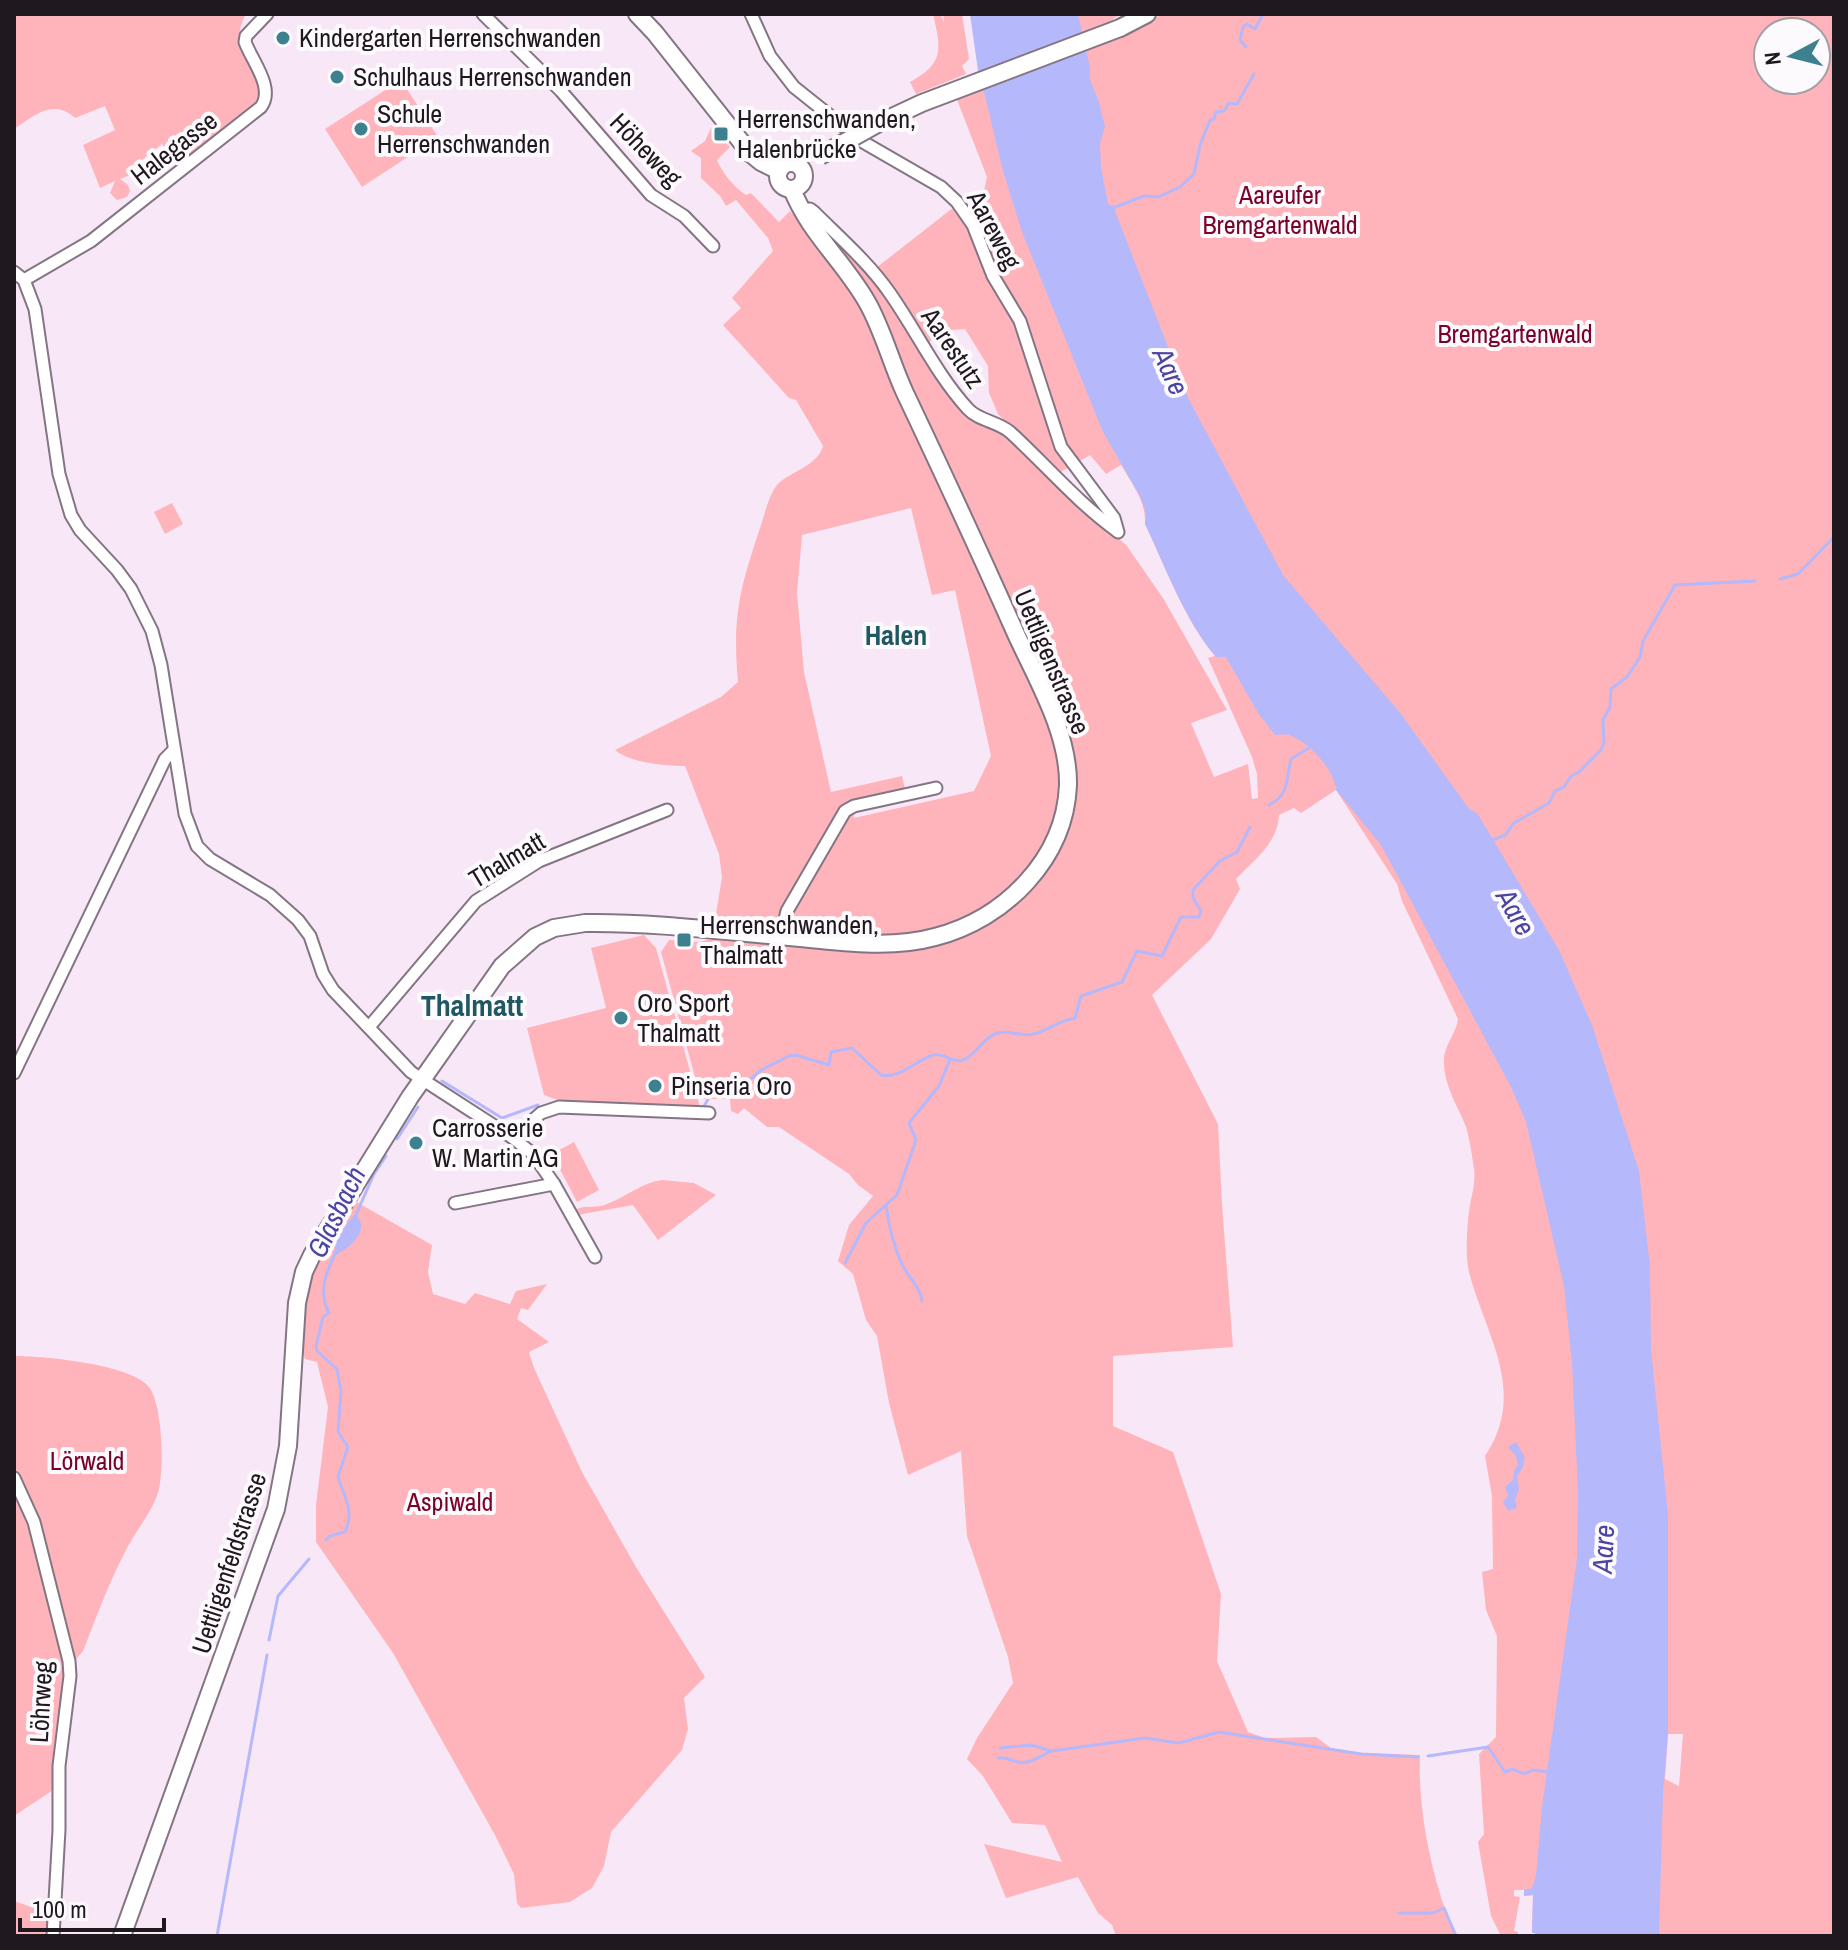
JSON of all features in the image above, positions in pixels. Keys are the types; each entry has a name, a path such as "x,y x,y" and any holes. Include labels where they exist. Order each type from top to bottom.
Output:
{"main road":[{"path":"637,14 750,153 779,171"},
{"path":"801,169 877,124 929,99 1120,28 1147,14"},
{"path":"791,163 801,169 803,181 792,189 781,184 779,171 791,163"},
{"name":"Uettligenstrasse","path":"422,1079 502,966 519,948 544,932 564,925 595,923 882,944 910,942 962,928 984,917 1024,885 1042,864 1061,825 1068,783 1063,744 1054,721 983,559 896,374 869,305 802,210 792,189"},
{"name":"Uettligenfeldstrasse","path":"122,1936 276,1509 288,1446 295,1314 304,1272 319,1241 422,1079"}],"street":[{"name":"Halegasse","path":"19,276 91,241 261,107 266,99 266,90 245,42 246,36 267,14"},
{"name":"Höheweg","path":"483,14 561,91 651,195 684,216 713,246"},
{"name":"Aareweg","path":"751,14 770,56 794,87 863,142 941,187 962,209 973,225 993,276 1023,329 1061,447 1114,518 1118,532"},
{"name":"Aarestutz","path":"802,210 814,212 875,273 945,380 968,409 1009,431 1054,478 1118,532"},
{"path":"19,276 31,295 38,323 59,474 71,515 80,530 124,579 146,615 161,665 187,824 197,846 210,859 270,895 298,920 310,936 327,982 343,1003 411,1072 533,1154 554,1184 595,1257"},
{"path":"14,1073 165,759 173,751"},
{"path":"781,936 787,911 847,809 936,788"},
{"name":"Thalmatt","path":"369,1027 476,901 539,861 667,810"},
{"path":"513,1138 541,1113 559,1107 709,1113"},
{"path":"455,1203 554,1184"},
{"name":"Löhrweg","path":"14,1478 34,1522 69,1661 70,1676 59,1766 53,1936"}],"green space":[{"path":"14,14 246,14 240,39 258,79 261,102 185,161 177,162 162,144 132,168 133,174 120,179 130,191 127,197 117,200 110,193 115,181 100,188 83,145 115,130 105,106 75,118 59,109 51,109 14,129"},
{"path":"933,14 940,14 944,22 943,14 962,14 969,59 962,66 966,74 916,94 910,82 929,68 938,54"},
{"path":"1078,14 1122,14 1112,23 1118,35 1123,36 1162,14 1834,14 1834,1936 1535,1936 1532,1933 1533,1895 1524,1896 1524,1890 1514,1890 1514,1896 1520,1897 1514,1931 1518,1932 1518,1936 1501,1936 1491,1916 1478,1842 1484,1834 1479,1754 1496,1737 1497,1636 1486,1610 1482,1572 1493,1569 1492,1496 1485,1456 1497,1432 1503,1409 1503,1386 1500,1364 1468,1265 1467,1233 1474,1169 1466,1127 1449,1089 1444,1064 1445,1052 1458,1019 1402,901 1397,884 1336,790 1301,813 1294,808 1279,815 1270,843 1236,879 1240,889 1211,939 1152,995 1218,1124 1233,1347 1113,1356 1113,1426 1173,1452 1221,1594 1217,1661 1248,1732 1265,1738 1316,1737 1331,1748 1363,1753 1420,1755 1420,1790 1427,1843 1442,1900 1457,1936 1116,1936 1112,1925 1098,1913 1078,1877 1006,1898 984,1844 1062,1862 1045,1825 1012,1823 983,1776 967,1759 1013,1683 1008,1657 967,1536 961,1451 908,1475 889,1403 877,1336 866,1320 853,1274 838,1261 849,1225 873,1196 849,1174 779,1127 767,1127 744,1108 738,1114 731,1111 730,1099 701,1099 661,952 669,940 699,942 712,939 722,877 719,854 685,766 639,761 615,750 721,697 738,682 736,638 739,602 768,504 777,485 815,459 823,446 796,400 789,398 723,325 741,308 732,298 773,251 768,238 736,200 726,206 701,178 701,158 691,151 705,141 711,128 730,147 717,160 733,184 746,195 751,193 779,222 790,211 802,223 811,213 886,294 967,414 1004,431 1127,546 1163,598 1227,710 1191,723 1214,777 1248,764 1252,799 1258,798 1257,774 1252,757 1208,658 1215,656 1176,593 1145,524 1138,493 1121,465 1106,474 1090,455 1075,464 1068,454 985,243 981,204 987,177 956,97 1080,33","holes":["911,508 932,595 955,590 991,756 974,791 854,818 851,802 905,789 902,776 831,792 804,672 797,593 802,535","1668,1734 1683,1734 1679,1786 1665,1779"]},
{"path":"401,80 438,137 362,187 325,129"},
{"path":"954,207 965,218 1015,315 1072,466 1056,474 998,414 989,393 988,366 965,329 951,330 942,318 934,323 940,333 926,345 876,268"},
{"path":"172,503 183,524 165,534 154,512"},
{"name":"Oro Sport Thalmatt","path":"644,935 656,948 700,1107 563,1102 544,1095 527,1028 606,1008 591,948"},
{"path":"574,1142 599,1190 577,1202 552,1154"},
{"path":"662,1180 694,1183 716,1195 658,1240 633,1205 577,1215 575,1210 603,1205"},
{"name":"Aspiwald","path":"353,1200 432,1245 428,1272 433,1294 465,1304 475,1293 510,1304 516,1291 547,1284 528,1310 521,1308 517,1319 549,1342 529,1352 534,1368 582,1472 636,1567 705,1677 684,1698 688,1729 682,1750 611,1832 604,1866 592,1888 570,1902 521,1908 517,1903 514,1874 495,1835 393,1653 316,1542 316,1505 328,1407 317,1362 305,1359 298,1338 310,1270"},
{"name":"Lörwald","path":"14,1356 86,1363 139,1379 154,1396 162,1457 157,1496 118,1566 83,1651 72,1664 56,1788 14,1816"},
{"path":"14,1901 51,1914 50,1936 14,1936"}],"water":[{"name":"Aare","path":"970,14 1078,14 1090,80 1105,127 1100,143 1108,204 1113,206 1188,398 1283,575 1401,714 1469,809 1477,813 1559,950 1592,1025 1639,1171 1650,1266 1651,1349 1668,1515 1668,1734 1659,1936 1535,1936 1532,1933 1533,1895 1524,1896 1524,1890 1532,1888 1536,1876 1542,1807 1577,1558 1578,1491 1572,1363 1564,1286 1526,1122 1511,1087 1381,845 1336,790 1331,774 1319,757 1296,738 1275,735 1258,713 1226,657 1216,657 1176,593 1145,524 1146,513 1141,498 1103,432 1022,232 980,85"},
{"path":"354,1215 361,1223 358,1237 334,1255 337,1236"},
{"path":"1516,1442 1525,1458 1517,1476 1517,1508 1508,1511 1503,1502 1508,1496 1505,1487 1513,1480 1518,1465 1516,1456 1508,1447"}],"waterway":[{"path":"1246,47 1240,40 1243,27 1247,24 1255,29 1263,14"},
{"path":"1113,208 1144,196 1158,197 1180,187 1194,174 1200,145 1210,120 1214,119 1216,112 1224,111 1229,103 1237,104 1254,74"},
{"path":"1780,579 1798,574 1834,537"},
{"path":"1490,841 1505,835 1514,823 1549,803 1555,791 1564,787 1571,776 1601,750 1604,743 1603,720 1610,707 1611,689 1627,677 1640,657 1643,641 1675,585 1755,581"},
{"name":"Glasbach","path":"1269,805 1284,791 1291,759 1312,746"},
{"name":"Glasbach","path":"703,1108 711,1094 739,1089 761,1070 789,1056 796,1055 829,1065 831,1052 852,1048 881,1075 888,1075 901,1072 933,1055 963,1060 997,1033 1034,1034 1075,1018 1081,996 1122,982 1137,951 1162,956 1181,917 1199,917 1201,911 1193,898 1193,890 1220,861 1237,852 1250,827"},
{"path":"845,1263 866,1223 897,1195 916,1140 909,1123 939,1086 950,1059"},
{"name":"Glasbach","path":"442,1081 502,1118 538,1105"},
{"name":"Glasbach","path":"397,1139 418,1107"},
{"name":"Glasbach","path":"355,1217 374,1174 386,1156"},
{"path":"886,1206 898,1255 919,1290 922,1301"},
{"name":"Glasbach","path":"326,1540 345,1532 349,1517 348,1504 338,1477 348,1447 338,1432 341,1391 337,1369 317,1351 316,1346 323,1317 329,1313 324,1290 326,1275 336,1252"},
{"path":"269,1640 278,1596 309,1559"},
{"path":"217,1936 267,1655"},
{"path":"1000,1748 1031,1745 1052,1751 1145,1738 1179,1743 1219,1732 1361,1754 1418,1757"},
{"path":"1428,1756 1488,1747 1505,1772 1513,1769 1524,1774 1533,1770 1549,1772"},
{"path":"998,1758 1022,1763 1051,1751"},
{"path":"1399,1913 1433,1913 1444,1908 1456,1936"}],"place":[{"name":"Kindergarten Herrenschwanden","path":"283,38"},
{"name":"Schulhaus Herrenschwanden","path":"337,77"},
{"name":"Schule Herrenschwanden","path":"361,129"},
{"name":"Herrenschwanden, Halenbrücke","path":"721,134"},
{"name":"Herrenschwanden, Thalmatt","path":"684,940"},
{"name":"Oro Sport Thalmatt","path":"621,1018"},
{"name":"Pinseria Oro","path":"655,1086"},
{"name":"Carrosserie W. Martin AG","path":"416,1143"}],"district":[{"name":"Halen","path":"896,635"},
{"name":"Thalmatt","path":"472,1006"}],"park label":[{"name":"Aareufer Bremgartenwald","path":"1280,210"},
{"name":"Bremgartenwald","path":"1515,334"}]}
